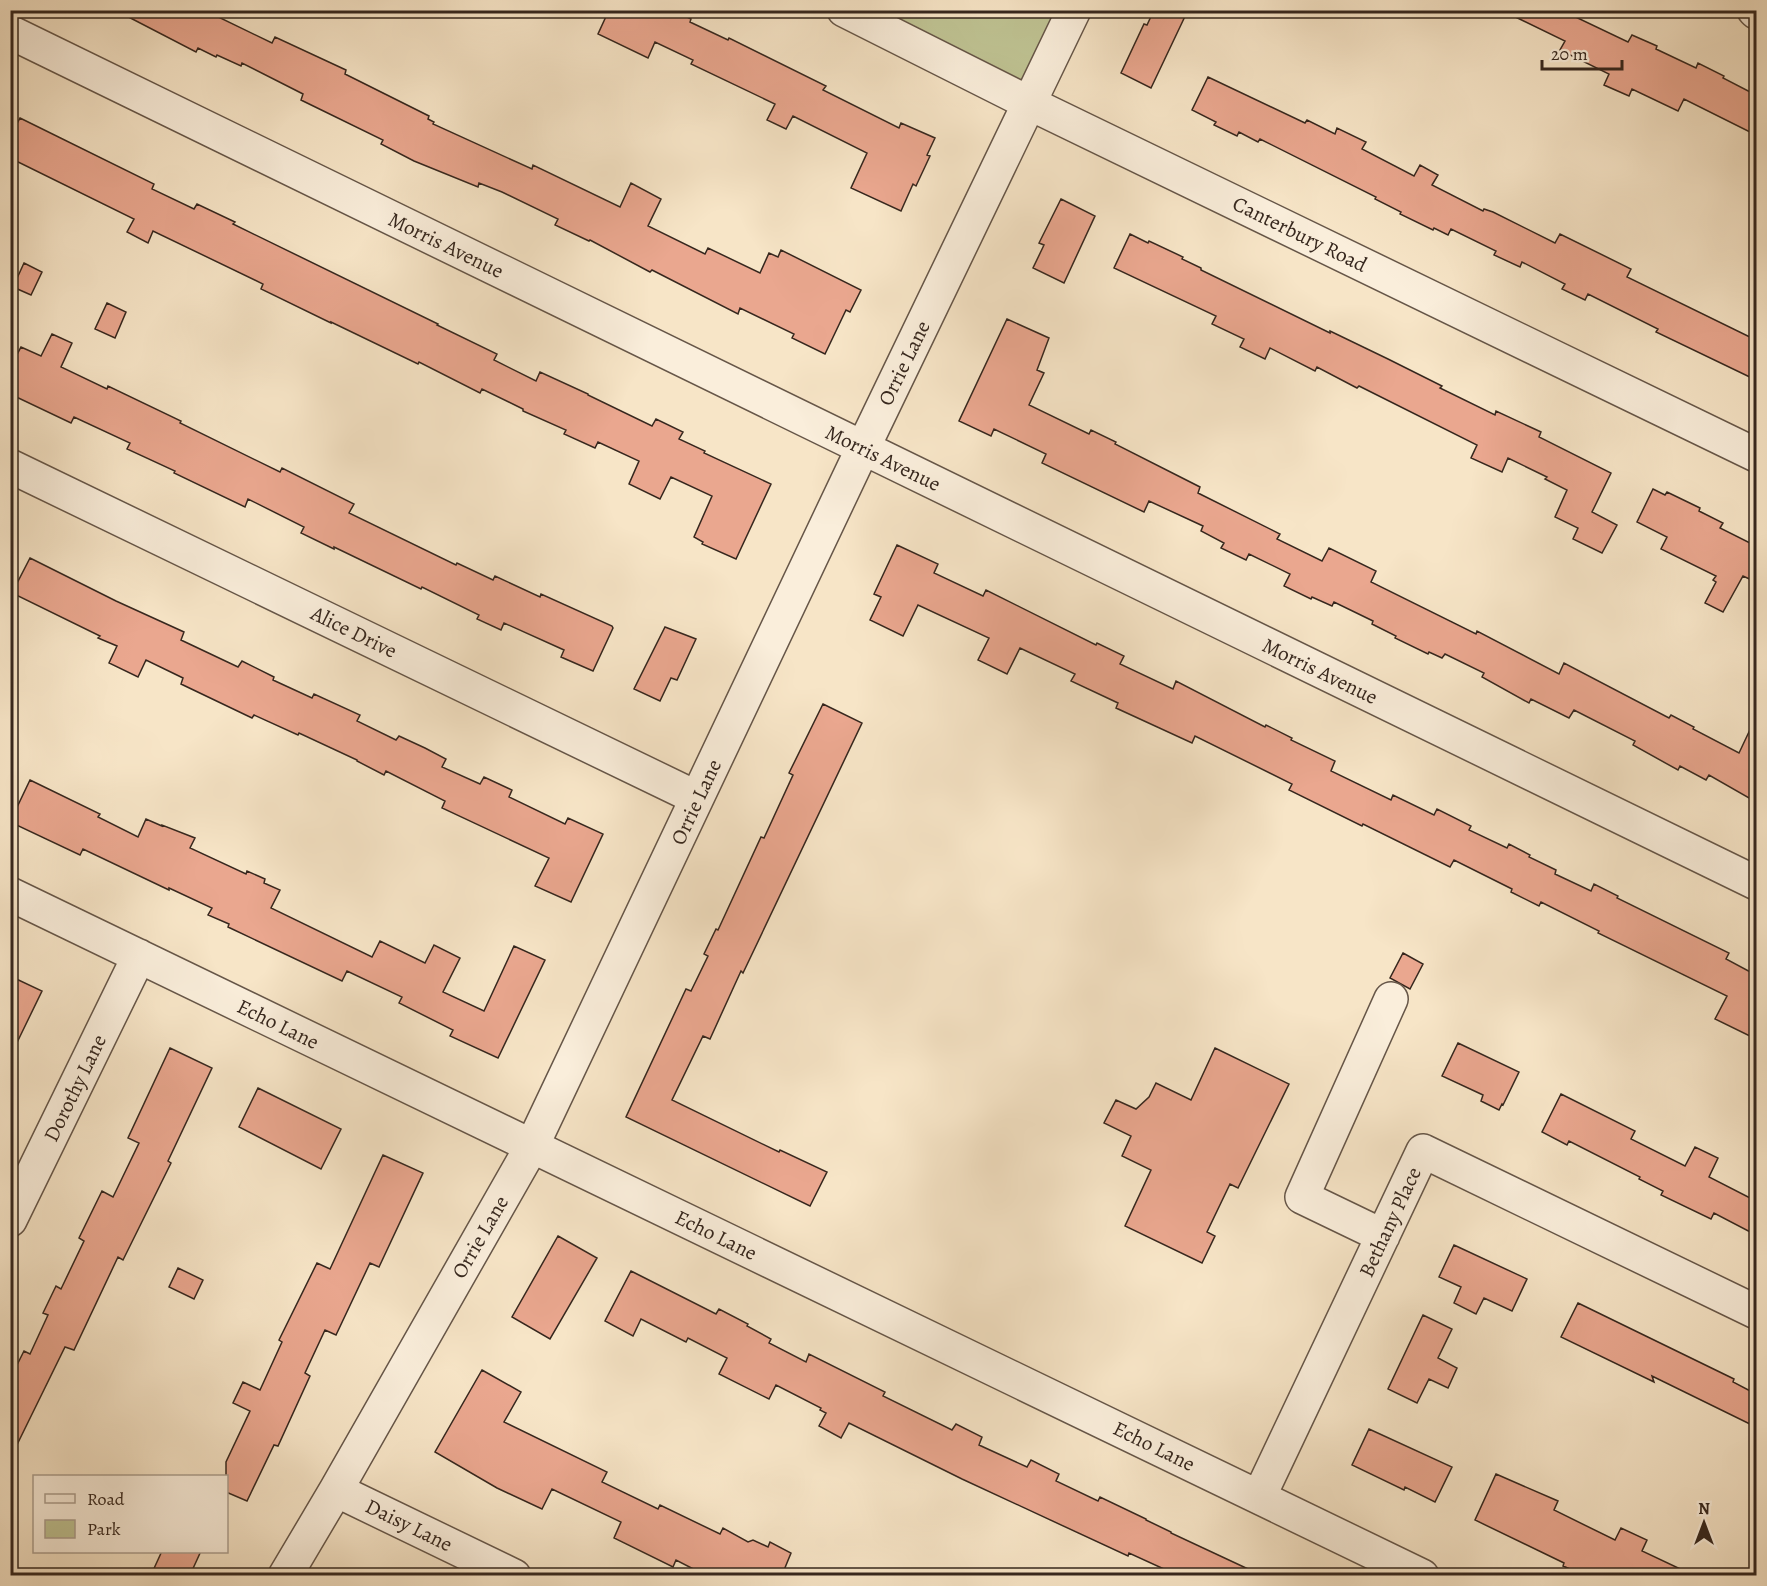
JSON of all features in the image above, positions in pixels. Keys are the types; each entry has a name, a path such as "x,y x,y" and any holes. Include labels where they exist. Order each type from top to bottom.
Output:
{"street":[{"name":"Canterbury Road","path":"844,10 1029,103 1756,455"},
{"name":"Orrie Lane","path":"285,1575 532,1146 863,448 1074,10"},
{"name":"Morris Avenue","path":"10,32 1756,883"},
{"name":"Alice Drive","path":"10,466 697,798"},
{"name":"Echo Lane","path":"10,894 1422,1575"},
{"name":"Dorothy Lane","path":"10,1220 139,957"},
{"path":"1383,1236 1302,1197 1391,999"},
{"name":"Bethany Place","path":"1259,1497 1424,1151 1756,1311"},
{"name":"Daisy Lane","path":"336,1490 514,1575"}],"green space":[{"path":"844,11 1074,11 1029,103"}],"building":[{"path":"115,10 204,10 272,43 275,37 346,70 345,74 429,116 428,119 434,122 433,124 532,169 533,165 620,207 631,183 661,199 648,226 705,254 708,248 760,273 769,253 778,257 781,250 861,290 850,312 846,310 825,354 792,338 794,334 740,308 738,314 652,270 650,272 590,240 555,225 558,219 502,192 479,183 478,187 414,161 381,144 383,140 301,100 303,94 242,63 241,66 198,48 196,52"},
{"path":"609,10 673,10 691,19 690,22 728,40 729,38 826,86 823,90 899,128 901,123 935,138 927,155 930,156 916,186 913,184 901,211 851,188 867,153 793,116 786,129 767,120 775,104 691,64 693,60 655,42 648,58 598,34"},
{"path":"1154,10 1188,10 1151,88 1121,73 1144,24 1147,25"},
{"path":"1501,10 1561,10 1628,42 1632,35 1696,68 1698,63 1756,95 1756,135 1684,99 1678,111 1632,89 1629,96 1604,85 1609,74 1560,50 1565,41"},
{"path":"1208,77 1305,123 1307,120 1335,134 1337,128 1366,142 1362,149 1414,176 1420,165 1438,175 1432,185 1483,211 1484,209 1493,212 1555,243 1560,234 1631,269 1627,277 1756,340 1756,380 1656,332 1658,329 1588,294 1585,300 1562,289 1565,284 1522,262 1520,267 1494,255 1496,251 1451,229 1448,235 1434,228 1433,230 1400,214 1401,212 1375,199 1376,197 1260,139 1258,142 1239,132 1237,136 1214,125 1216,122 1192,110"},
{"path":"20,118 154,184 152,189 194,209 197,204 235,222 233,224 497,354 494,360 536,381 540,372 652,426 656,419 683,432 679,439 771,484 736,559 702,544 703,542 694,537 712,496 671,477 660,499 629,484 639,461 598,442 595,448 564,434 566,430 482,389 480,393 419,362 418,364 331,323 261,289 263,284 153,231 148,243 127,232 134,219 10,158 10,137"},
{"path":"1061,199 1095,216 1064,283 1033,268 1044,245 1039,243"},
{"path":"1130,234 1183,257 1182,259 1201,270 1388,359 1495,415 1496,411 1541,432 1539,437 1611,473 1592,512 1617,525 1602,553 1573,539 1578,528 1555,517 1567,490 1545,479 1547,477 1508,458 1502,472 1471,458 1477,445 1359,386 1357,388 1317,367 1315,371 1270,348 1265,359 1240,347 1244,339 1212,324 1216,316 1114,268"},
{"path":"24,263 42,272 31,295 13,287"},
{"path":"107,303 126,312 115,338 95,329"},
{"path":"1007,319 1049,338 1037,370 1044,373 1029,405 1089,434 1091,430 1200,487 1198,493 1280,534 1277,539 1322,561 1329,548 1376,571 1371,582 1476,634 1477,631 1559,674 1564,663 1669,718 1671,715 1739,753 1756,717 1756,802 1709,775 1706,780 1680,766 1678,770 1633,745 1635,741 1574,710 1569,718 1531,699 1529,703 1482,677 1484,673 1445,654 1442,658 1429,652 1428,654 1395,638 1396,636 1372,624 1373,621 1334,602 1332,606 1284,586 1290,574 1249,554 1246,560 1221,548 1224,543 1201,531 1203,526 1149,501 1144,512 1042,463 1046,454 994,429 991,436 959,421"},
{"path":"52,334 72,343 61,367 107,389 108,386 280,472 282,468 354,504 349,513 456,565 457,563 493,580 495,576 612,626 593,671 561,657 564,650 504,623 501,630 477,619 479,615 422,587 421,589 301,533 304,527 248,499 245,507 127,449 130,443 74,417 71,423 10,394 10,368 21,347 41,356"},
{"path":"1653,489 1665,495 1667,492 1700,508 1699,511 1723,523 1720,528 1756,546 1756,582 1743,576 1723,612 1705,603 1716,582 1713,580 1716,576 1661,549 1667,537 1637,522"},
{"path":"897,545 938,564 934,573 983,596 986,590 1096,645 1097,643 1124,656 1120,664 1173,689 1176,681 1265,727 1266,725 1292,738 1291,740 1335,761 1331,771 1391,800 1393,795 1434,815 1437,809 1471,826 1469,830 1507,848 1509,844 1530,855 1529,857 1556,870 1555,874 1591,891 1594,884 1618,896 1617,898 1729,953 1726,959 1756,975 1756,1039 1715,1019 1727,996 1598,933 1599,931 1541,902 1539,906 1511,892 1512,889 1454,860 1450,867 1363,824 1362,826 1289,790 1292,784 1195,736 1192,743 1116,708 1118,703 1071,681 1075,674 1020,648 1007,674 978,660 989,638 918,605 903,636 870,620 881,597 874,594"},
{"path":"30,558 184,632 181,640 238,667 242,661 274,677 273,680 312,698 314,694 360,715 357,721 396,740 399,736 446,759 442,767 480,784 484,777 512,790 509,797 565,824 568,818 603,834 571,902 535,886 549,858 442,808 445,801 386,771 384,775 299,733 298,735 254,715 252,718 181,684 183,678 146,660 138,677 109,663 117,646 12,593"},
{"path":"665,627 696,639 677,680 671,678 660,701 634,689"},
{"path":"823,704 862,723 710,1039 703,1036 672,1100 779,1152 780,1150 827,1172 810,1206 626,1117 686,989 691,991 708,956 704,954 716,929 718,930 761,837 764,838 793,775 789,773"},
{"path":"30,780 100,814 98,817 138,837 146,819 195,838 190,848 246,874 247,871 265,879 264,883 280,890 271,908 372,957 380,941 425,963 434,945 460,958 443,992 484,1011 514,946 545,960 498,1058 450,1036 453,1030 399,1003 402,997 347,971 342,981 228,927 229,924 208,915 212,908 83,849 80,855 10,822"},
{"path":"1403,953 1423,964 1410,989 1390,978"},
{"path":"10,976 42,991 10,1057"},
{"path":"1458,1043 1519,1072 1499,1110 1481,1101 1483,1095 1442,1076"},
{"path":"170,1048 212,1068 168,1161 171,1163 123,1260 118,1257 74,1350 65,1347 10,1459 10,1379 24,1351 30,1354 48,1315 43,1313 56,1286 61,1289 84,1241 79,1238 102,1191 113,1197 139,1143 128,1138"},
{"path":"1215,1048 1289,1084 1238,1188 1230,1184 1207,1232 1215,1236 1202,1263 1125,1226 1151,1170 1122,1156 1131,1136 1104,1123 1116,1100 1136,1109 1149,1097 1156,1083 1191,1100"},
{"path":"258,1088 341,1129 321,1169 239,1127"},
{"path":"1561,1094 1635,1131 1631,1139 1685,1166 1695,1147 1718,1158 1709,1177 1756,1201 1756,1235 1714,1213 1711,1219 1661,1195 1663,1191 1639,1179 1640,1177 1569,1141 1567,1145 1542,1132"},
{"path":"383,1155 423,1173 379,1267 370,1263 336,1335 325,1330 305,1373 310,1376 278,1446 274,1445 247,1501 228,1493 226,1462 250,1411 233,1403 243,1382 260,1390 282,1342 279,1340 317,1263 330,1269"},
{"path":"558,1236 597,1258 550,1339 512,1317"},
{"path":"1454,1245 1527,1279 1512,1311 1484,1298 1476,1314 1454,1303 1461,1287 1439,1277"},
{"path":"178,1268 203,1280 194,1299 169,1287"},
{"path":"631,1271 716,1314 719,1309 748,1324 747,1326 771,1339 769,1343 806,1362 809,1354 885,1392 883,1396 952,1430 956,1424 982,1437 979,1445 1027,1467 1031,1460 1059,1474 1056,1481 1098,1501 1100,1497 1261,1575 1177,1575 1129,1553 1128,1556 962,1479 849,1423 841,1438 819,1426 826,1413 820,1410 821,1408 776,1385 769,1399 719,1374 727,1358 688,1338 686,1342 641,1319 633,1336 605,1321"},
{"path":"1578,1303 1734,1379 1733,1382 1756,1394 1756,1427 1652,1376 1654,1382 1561,1337"},
{"path":"1423,1315 1452,1329 1438,1358 1457,1368 1448,1388 1429,1379 1417,1403 1388,1389"},
{"path":"482,1370 521,1392 504,1422 607,1472 602,1482 658,1509 660,1505 720,1534 723,1528 748,1542 753,1540 768,1547 770,1542 791,1553 782,1575 705,1575 676,1560 673,1567 614,1538 621,1522 552,1489 542,1509 497,1488 435,1452"},
{"path":"1369,1429 1452,1467 1435,1502 1352,1465"},
{"path":"1496,1474 1558,1501 1554,1510 1615,1540 1621,1528 1647,1540 1642,1551 1693,1575 1584,1575 1563,1566 1564,1563 1475,1520"},
{"path":"161,1553 200,1553 190,1575 151,1575"}]}
